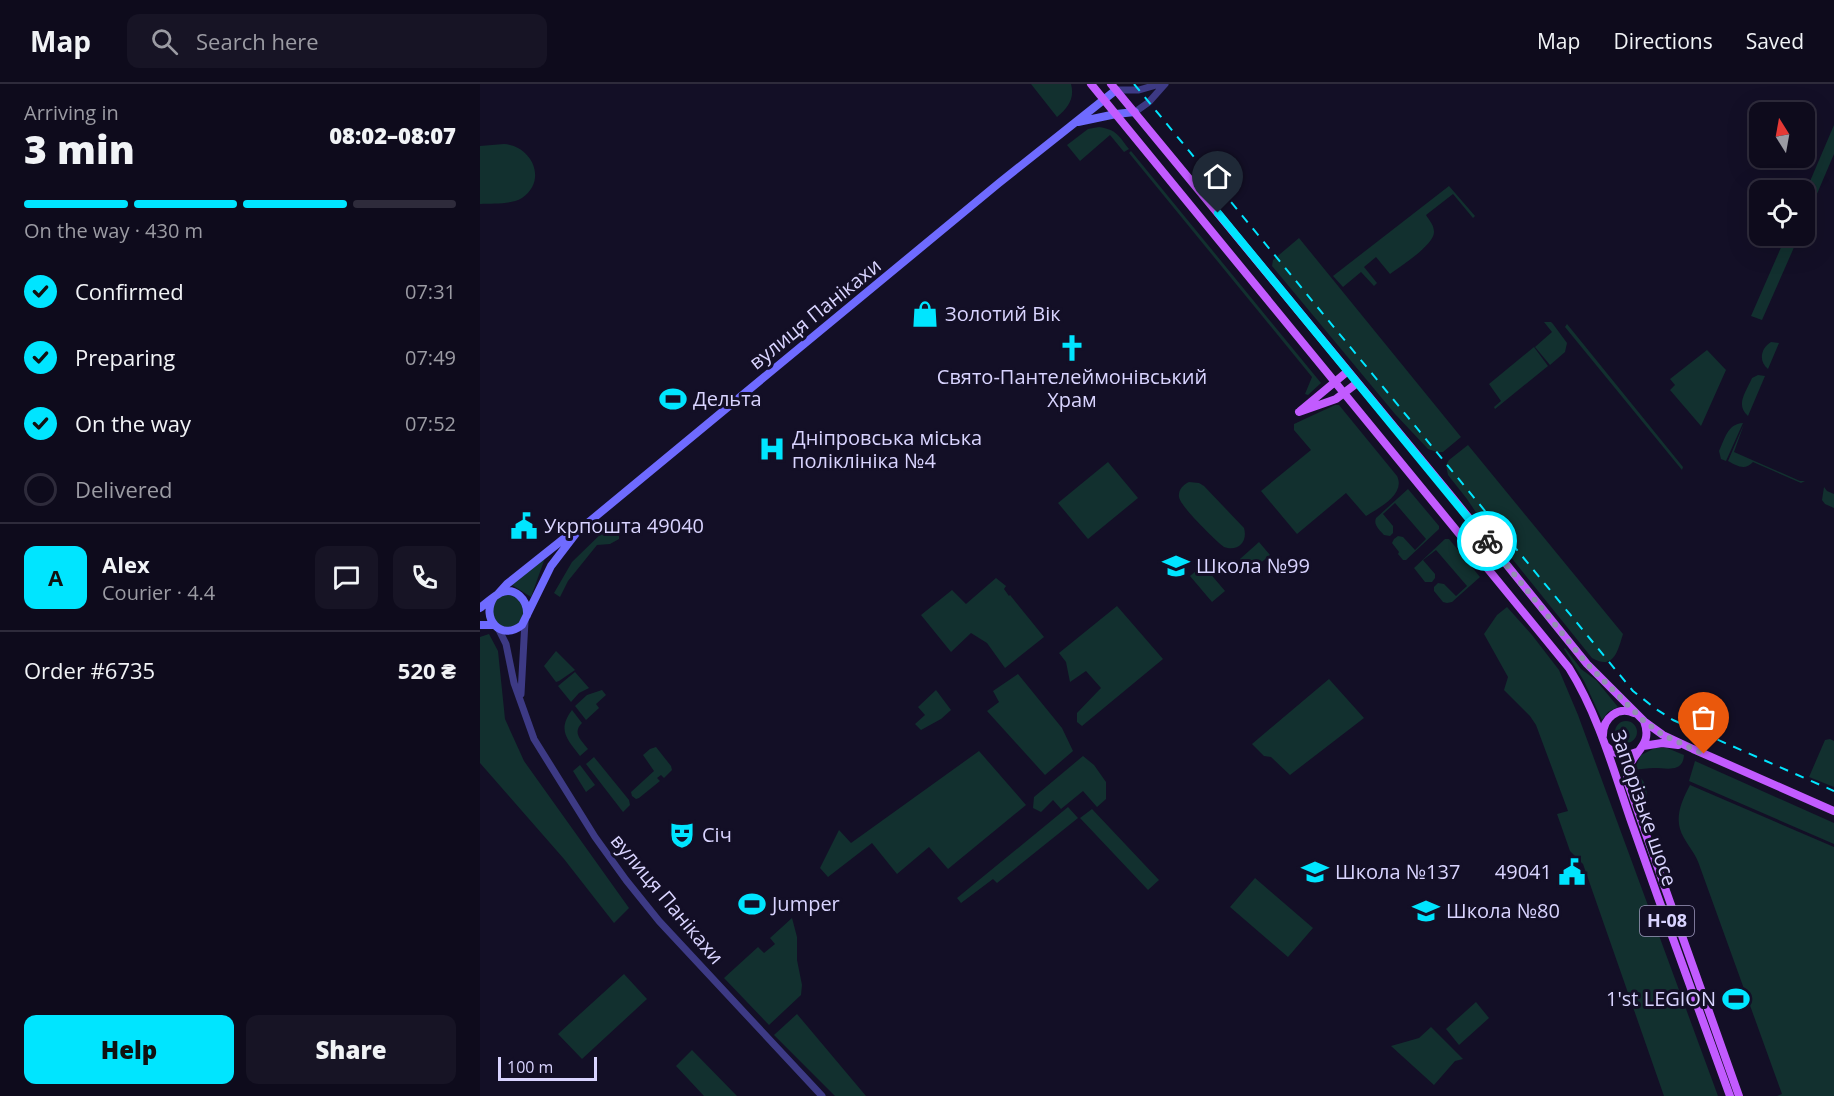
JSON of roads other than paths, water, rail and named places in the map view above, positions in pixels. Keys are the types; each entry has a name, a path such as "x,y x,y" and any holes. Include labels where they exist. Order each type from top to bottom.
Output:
{"main road":[{"name":"Запорізьке шосе","path":"1091,84 1569,668 1583,689 1689,971 1739,1096"},
{"name":"Запорізьке шосе","path":"1114,87 1587,664 1640,717 1647,729 1647,738 1629,765 1627,781 1730,1096"},
{"name":"вулиця Панікахи","path":"480,608 566,537 578,531 1104,100 1114,87"},
{"name":"вулиця Панікахи","path":"1074,123 1135,112"},
{"path":"1348,371 1299,412 1336,399 1357,383"},
{"name":"вулиця Панікахи","path":"526,619 551,566 578,531"},
{"path":"480,625 508,631 522,626 528,611 525,602 518,594 508,591 491,601 488,611 496,627"},
{"path":"1693,749 1668,743 1640,749 1629,755 1620,755 1612,752 1604,741 1603,729 1606,720 1612,714 1629,711 1663,735 1834,811"}],"street":[{"path":"1114,87 1139,90 1160,84"},
{"path":"1135,112 1149,102 1165,84"},
{"name":"вулиця Панікахи","path":"521,700 526,619"},
{"name":"вулиця Панікахи","path":"496,627 506,644 514,683 534,739 595,837 659,921 822,1096"}],"railway":[{"path":"1134,84 1633,691 1673,720 1834,791"}],"place":[{"name":"Золотий Вік","path":"925,314"},
{"name":"Свято-Пантелеймонівський Храм","path":"1072,348"},
{"name":"Дельта","path":"673,399"},
{"name":"Дніпровська міська поліклініка №4","path":"772,449"},
{"name":"Укрпошта 49040","path":"524,526"},
{"name":"Школа №99","path":"1176,566"},
{"name":"Січ","path":"682,835"},
{"name":"Школа №137","path":"1315,872"},
{"name":"49041","path":"1572,872"},
{"name":"Jumper","path":"752,904"},
{"name":"Школа №80","path":"1426,911"},
{"name":"1'st LEGION","path":"1736,999"}]}
